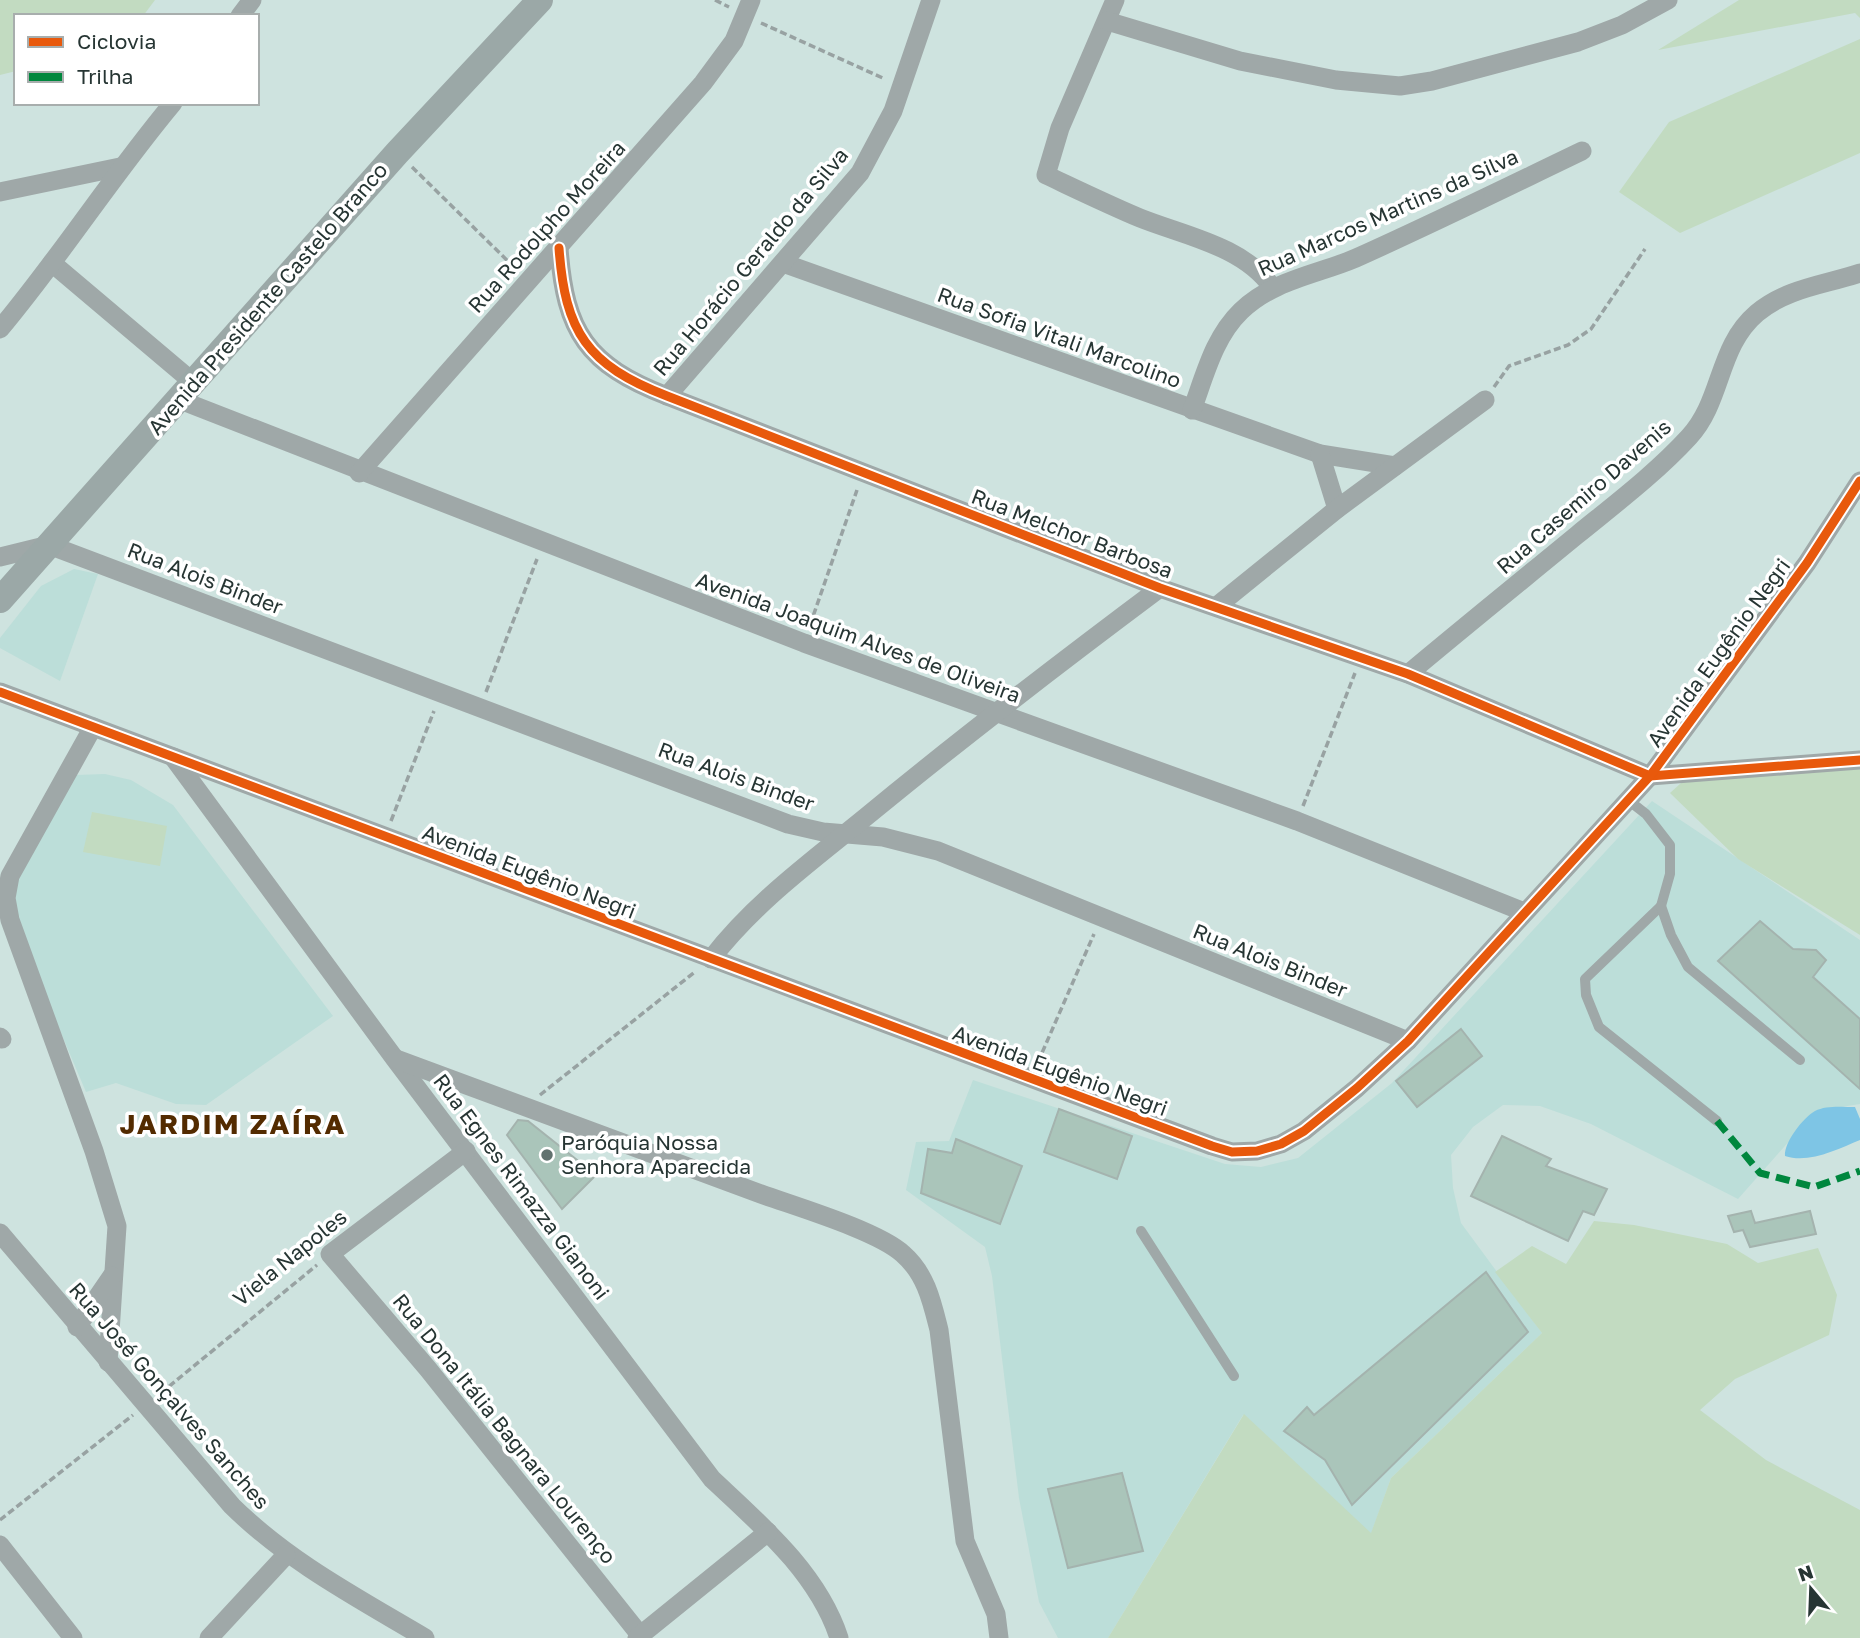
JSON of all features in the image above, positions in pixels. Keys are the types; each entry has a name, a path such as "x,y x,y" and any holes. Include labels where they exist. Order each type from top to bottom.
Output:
{"street":[{"name":"Avenida Presidente Castelo Branco","path":"0,600 397,153 540,0"},
{"name":"Rua Horácio Geraldo da Silva","path":"667,396 860,173 877,145 902,87 931,0"},
{"path":"1115,0 1060,128 1046,176 1140,218 1236,255 1259,268 1272,287"},
{"path":"1107,21 1240,61 1335,80 1400,86 1432,81 1578,42 1622,25 1668,0"},
{"name":"Rua Rodolpho Moreira","path":"359,472 704,83 734,41 748,8"},
{"path":"0,329 52,263 120,167 171,105"},
{"name":"Rua Marcos Martins da Silva","path":"1192,410 1214,349 1228,326 1255,299 1272,287 1354,258 1582,151"},
{"path":"0,192 120,167"},
{"name":"Rua Melchor Barbosa","path":"559,248 562,291 583,342 607,365 638,385 1160,588 1362,656 1650,776"},
{"name":"Avenida Joaquim Alves de Oliveira","path":"52,263 187,392 359,472 804,643 1297,821 1524,912"},
{"name":"Rua Sofia Vitali Marcolino","path":"783,263 1320,454 1395,466"},
{"name":"Rua Casemiro Davenis","path":"1408,674 1635,488 1689,438 1712,405 1719,371 1727,354 1755,314 1789,292 1860,273"},
{"path":"1217,606 1337,509 1485,400"},
{"path":"1320,454 1337,509"},
{"name":"Avenida Eugênio Negri","path":"0,692 1030,1080 1212,1146 1232,1152 1257,1151 1281,1144 1304,1131 1357,1088 1408,1041 1650,776 1807,562 1860,481"},
{"path":"0,557 49,545"},
{"name":"Rua Alois Binder","path":"49,545 788,824 845,834 883,837 938,851 1408,1041"},
{"path":"711,959 734,930 777,888 993,713 1160,588"},
{"path":"93,727 23,849 10,876 6,898 10,920 111,1199 117,1234 108,1362"},
{"name":"Rua Egnes Rimazza Gianoni","path":"172,756 395,1059 712,1479 768,1532 817,1593 839,1638"},
{"path":"1650,776 1860,760"},
{"path":"395,1059 872,1236 904,1254 920,1273 931,1296 939,1330 965,1541 996,1614 999,1638"},
{"name":"Viela Napoles","path":"330,1254 466,1150"},
{"name":"Rua José Gonçalves Sanches","path":"0,1233 77,1327 232,1506 286,1555 425,1638"},
{"name":"Rua Dona Itália Bagnara Lourenço","path":"330,1254 428,1369 638,1636"},
{"path":"77,1327 112,1276"},
{"path":"638,1636 768,1532"},
{"path":"0,1545 73,1638"},
{"path":"209,1638 286,1555"}],"lane":[{"path":"1628,800 1646,814 1670,845 1670,874 1661,906 1585,979 1586,995 1599,1027 1717,1121"},
{"path":"1661,906 1671,936 1688,967 1800,1060"},
{"path":"1141,1231 1234,1376"}],"path":[{"path":"748,8 902,87"},
{"path":"397,153 528,281"},
{"path":"1485,400 1510,366 1568,345 1591,329 1645,249"},
{"path":"804,643 863,472"},
{"path":"481,707 543,544"},
{"path":"1297,821 1362,656"},
{"path":"385,836 441,693"},
{"path":"1030,1080 1101,917"},
{"path":"524,1107 711,959"}],"shaded area":[{"path":"74,569 98,574 60,681 0,648 0,638 41,586"},
{"path":"105,774 131,780 173,805 333,1016 206,1105 176,1104 116,1083 86,1092 33,967 10,894 76,775"},
{"path":"1652,801 1860,940 1860,1104 1816,1111 1738,1199 1591,1124 1540,1106 1503,1105 1473,1127 1451,1155 1453,1188 1461,1223 1542,1333 1391,1478 1371,1534 1243,1415 1108,1638 1058,1638 1039,1602 1019,1498 992,1276 985,1247 906,1190 916,1142 949,1141 973,1080 1225,1164 1261,1167 1298,1158 1392,1083"}],"green space":[{"path":"0,0 155,0 144,14 14,14 14,72 0,75"},
{"path":"1739,0 1860,0 1860,18 1855,13 1658,50"},
{"path":"1860,39 1860,153 1680,233 1619,192 1669,122"},
{"path":"1860,763 1860,935 1738,859 1670,793 1691,774"},
{"path":"92,812 167,826 160,866 83,852"},
{"path":"1594,1221 1634,1225 1727,1244 1758,1263 1818,1248 1837,1295 1829,1335 1735,1379 1700,1410 1766,1460 1860,1510 1860,1638 1108,1638 1244,1414 1371,1533 1391,1478 1542,1333 1495,1272 1532,1246 1566,1264"}],"water":[{"path":"1829,1107 1855,1107 1860,1119 1860,1140 1813,1157 1785,1156 1795,1131 1815,1111"}],"building":[{"path":"1760,921 1793,949 1816,950 1826,960 1813,977 1860,1019 1860,1089 1718,961"},
{"path":"1461,1029 1482,1056 1417,1107 1396,1081"},
{"path":"1059,1109 1132,1136 1117,1179 1044,1152"},
{"name":"Paróquia Nossa Senhora Aparecida","path":"518,1120 528,1121 596,1175 562,1209 507,1135"},
{"path":"1502,1136 1551,1159 1546,1166 1607,1189 1594,1215 1583,1211 1568,1241 1471,1196"},
{"path":"956,1139 1022,1166 1000,1224 921,1193 928,1149 952,1153"},
{"path":"1751,1211 1755,1223 1810,1211 1816,1234 1750,1247 1743,1230 1734,1232 1728,1216"},
{"path":"1486,1272 1528,1332 1352,1505 1325,1460 1284,1431 1307,1407 1314,1415"},
{"path":"1122,1473 1143,1551 1068,1568 1048,1489"}],"marked path":[{"path":"1717,1121 1760,1173 1814,1187 1860,1171"}],"cycle path":[{"path":"559,248 567,302 585,342 617,372 667,396 1160,588 1408,674 1650,776 1860,760"},
{"path":"0,692 1212,1146 1232,1152 1257,1151 1281,1144 1304,1131 1357,1088 1408,1041 1650,776 1807,563 1860,481"}],"place":[{"name":"Paróquia Nossa Senhora Aparecida","path":"547,1155"}],"district":[{"name":"JARDIM ZAÍRA","path":"233,1124"}]}
